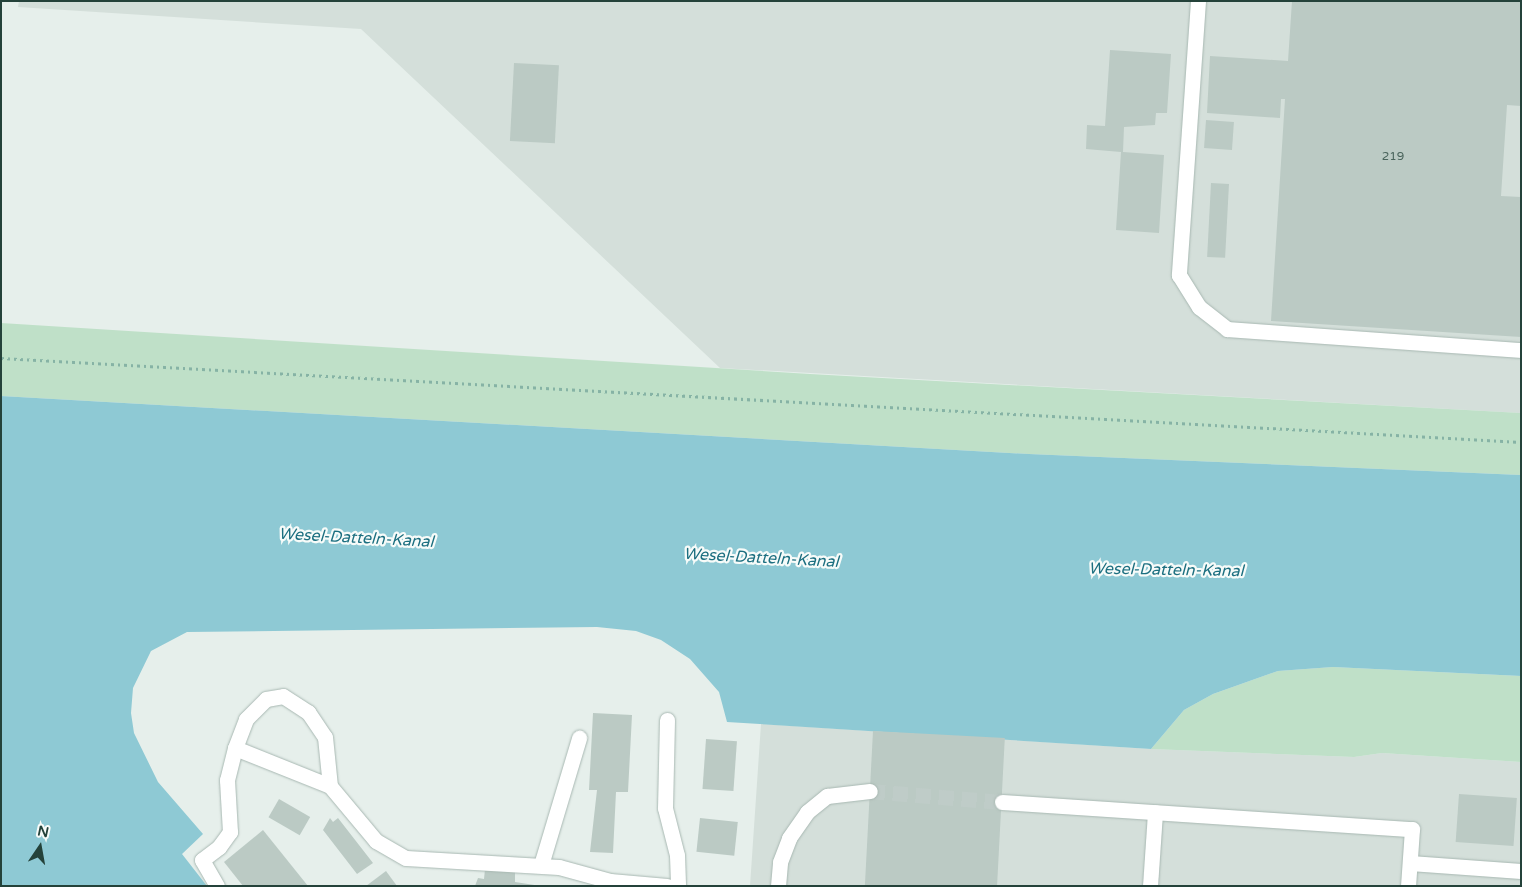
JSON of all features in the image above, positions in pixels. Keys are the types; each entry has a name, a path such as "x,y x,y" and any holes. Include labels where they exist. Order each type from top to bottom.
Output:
{"lane":[{"path":"1198,1 1179,274 1199,308 1227,330 1521,350"},
{"path":"217,886 202,860 219,847 230,832 226,780 246,719 266,698 283,696 308,712 325,736 330,786"},
{"path":"668,720 665,808 677,855 678,886"},
{"path":"541,865 579,738"},
{"path":"235,748 330,786 376,841 406,858 541,865 610,881 666,886"},
{"path":"778,886 780,862 789,838 808,812 828,796 870,791"},
{"path":"1002,802 1412,829 1408,886"},
{"path":"1150,886 1155,812"},
{"path":"1410,863 1521,872"}],"path":[{"path":"1,358 1521,442"}],"shaded area":[{"path":"19,1 1521,1 1521,413 720,368 361,29 18,7"},
{"path":"761,724 1151,749 1354,757 1382,753 1521,762 1521,886 750,886"}],"green space":[{"path":"1,323 810,374 1521,413 1521,475 1029,454 1,396"},
{"path":"1333,667 1521,676 1521,762 1382,753 1354,757 1151,749 1184,710 1213,694 1278,671"}],"water":[{"name":"Wesel-Datteln-Kanal","path":"1,396 1029,454 1521,475 1521,676 1333,667 1278,671 1213,694 1184,710 1151,749 727,722 719,692 690,659 661,640 636,631 597,627 187,632 151,651 133,688 131,713 134,733 158,782 203,834 182,854 207,886 1,886"}],"building":[{"path":"1292,1 1521,1 1521,106 1507,105 1501,196 1521,197 1521,337 1271,321 1285,99 1281,99 1280,118 1207,113 1210,56 1288,61"},
{"path":"1110,50 1171,54 1167,113 1156,113 1155,125 1124,127 1123,152 1164,155 1159,233 1116,230 1121,152 1086,149 1087,125 1105,126"},
{"path":"514,63 559,65 555,143 510,141"},
{"path":"1206,120 1234,122 1232,150 1204,148"},
{"path":"1211,183 1229,184 1225,258 1207,257"},
{"path":"593,713 632,715 628,792 616,792 613,853 590,852 597,790 589,790"},
{"path":"873,731 1005,738 997,886 865,886"},
{"path":"706,739 737,741 733,791 703,789"},
{"path":"1459,794 1517,798 1514,846 1456,842"},
{"path":"279,799 310,817 300,835 268,817"},
{"path":"330,818 333,822 338,818 373,863 357,874 323,830"},
{"path":"700,818 738,822 734,856 696,852"},
{"path":"263,830 308,886 243,886 224,862"},
{"path":"485,869 515,871 515,882 541,886 475,886 478,878 484,879"},
{"path":"386,871 397,886 366,886"}],"tunnel":[{"path":"870,791 1002,802"}]}
